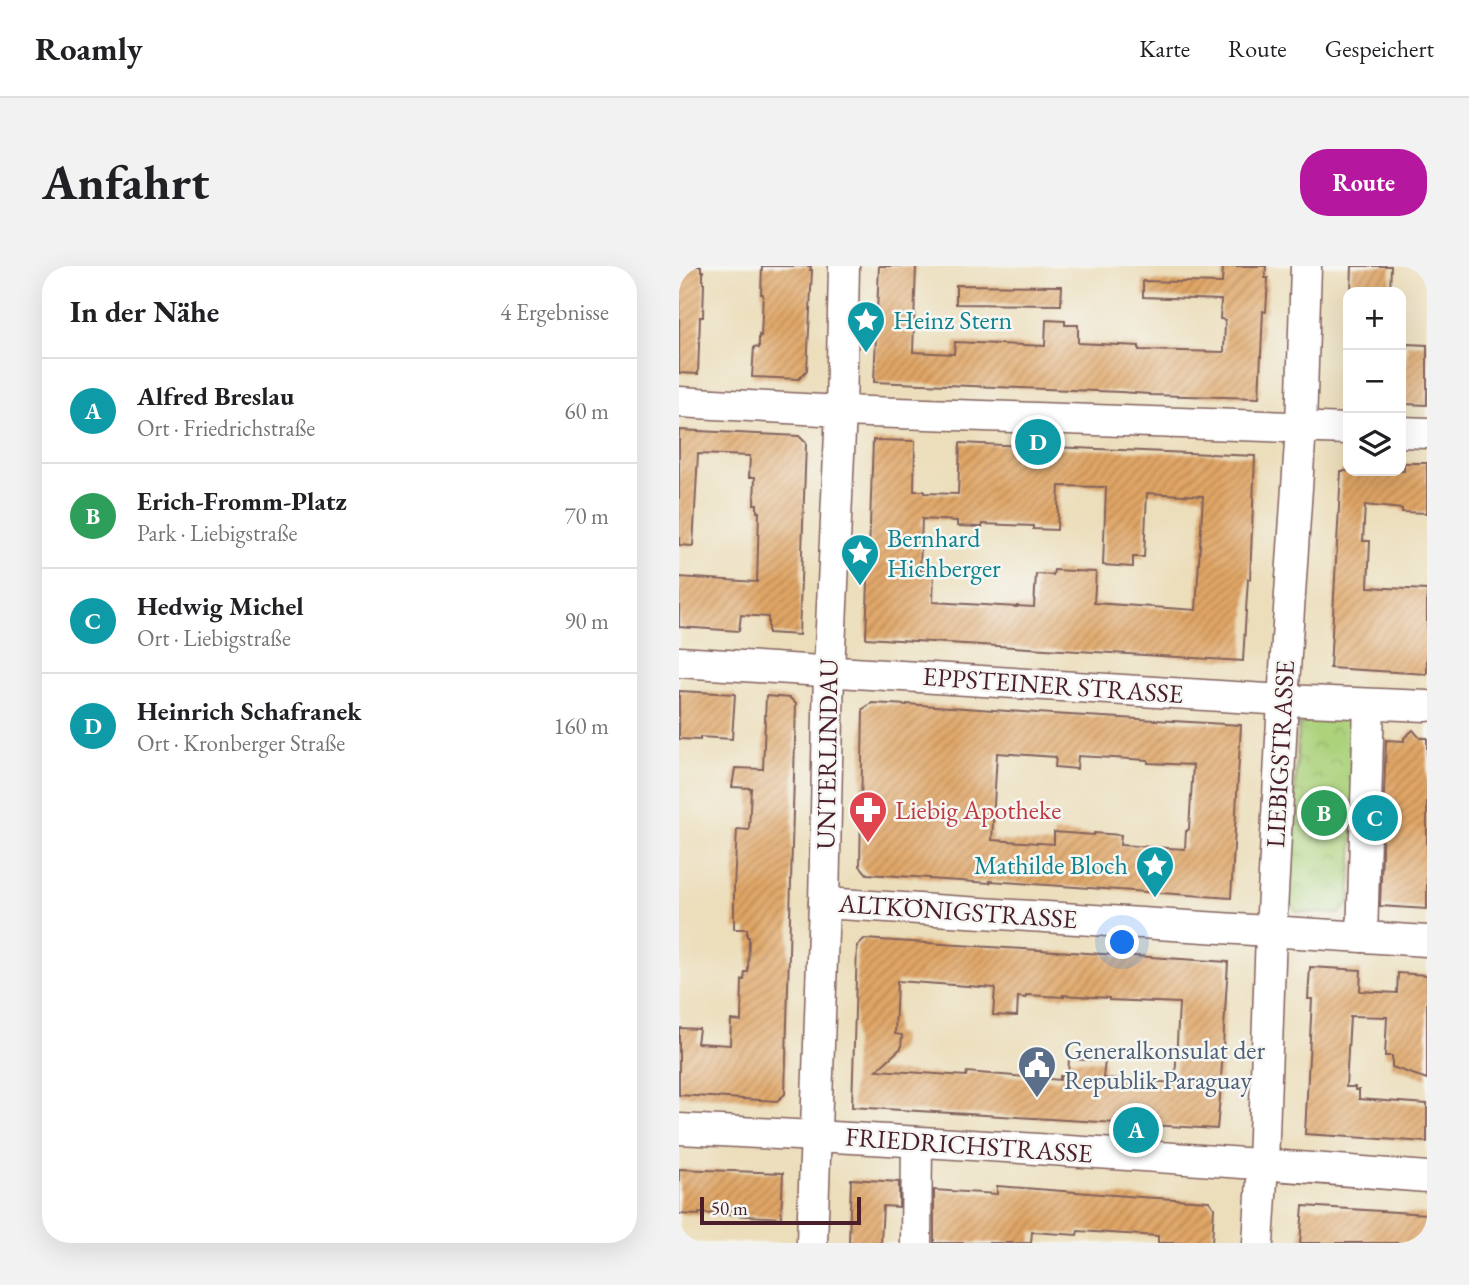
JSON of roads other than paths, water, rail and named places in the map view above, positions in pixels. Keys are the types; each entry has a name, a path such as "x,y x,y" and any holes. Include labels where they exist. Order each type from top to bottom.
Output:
{"street":[{"name":"UNTERLINDAU","path":"812,1243 844,266"},
{"name":"LIEBIGSTRASSE","path":"1258,1243 1283,700 1301,427 1306,266"},
{"path":"679,402 841,411 1343,429"},
{"path":"1406,432 1427,433"},
{"name":"EPPSTEINER STRASSE","path":"679,662 1283,700 1427,706"},
{"path":"1362,937 1369,704"},
{"name":"ALTKÖNIGSTRASSE","path":"824,903 1427,941"},
{"name":"FRIEDRICHSTRASSE","path":"679,1129 1263,1164 1427,1177"},
{"path":"916,1243 917,1142"}],"place":[{"name":"Heinz Stern","path":"866,354"},
{"name":"Heinrich Schafranek","path":"1038,442"},
{"name":"Bernhard Hichberger","path":"860,587"},
{"name":"Erich-Fromm-Platz","path":"1324,813"},
{"name":"Hedwig Michel","path":"1375,818"},
{"name":"Liebig Apotheke","path":"868,844"},
{"name":"Mathilde Bloch","path":"1155,899"},
{"name":"Generalkonsulat der Republik Paraguay","path":"1037,1099"},
{"name":"Alfred Breslau","path":"1136,1130"}]}
